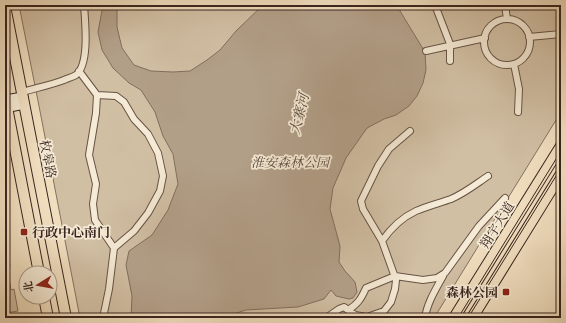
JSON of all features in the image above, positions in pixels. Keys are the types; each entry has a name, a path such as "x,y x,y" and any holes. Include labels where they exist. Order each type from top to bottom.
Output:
{"main road":[{"name":"枚皋路","path":"5,6 66,318"},
{"path":"6,103 37,265"},
{"name":"翔宇大道","path":"454,318 561,146"},
{"path":"472,318 561,174"},
{"path":"46,305 48,318"}],"street":[{"path":"6,103 23,98 56,82 75,75 79,71 84,60 86,37 84,5"},
{"path":"435,5 450,46 450,61"},
{"path":"505,5 507,19"},
{"path":"507,19 521,24 529,37 530,44 528,52 524,58 518,63 510,65 503,65 490,57 486,51 484,43 488,29 500,20 507,19"},
{"path":"529,37 561,34"},
{"path":"426,51 485,38"},
{"path":"514,64 518,89 518,112"},
{"path":"79,71 97,95 96,113 89,155 96,184 93,204 95,220 114,248 109,288 103,318"},
{"path":"97,95 116,96 124,102 134,119 148,134 158,153 163,176 160,191 148,213 134,231 114,248"},
{"path":"326,318 344,307 350,313 367,317 384,312 391,302 395,289 395,276 382,241 363,209 361,201 378,166 389,149 410,131"},
{"path":"382,241 392,227 416,211 452,198 471,188 488,176"},
{"path":"425,318 430,302 445,273 479,226 505,198"},
{"path":"350,313 366,288 395,276 423,280 437,278 445,273"}],"green space":[{"name":"淮安森林公园","path":"19,5 561,5 561,112 434,318 80,318"},
{"path":"5,243 10,266 7,267 11,290 14,289 18,311 5,313"}],"water":[{"name":"大寨河","path":"103,5 117,5 117,27 122,48 134,65 151,71 173,72 190,71 207,60 220,50 236,31 263,5 399,5 400,11 425,52 426,70 423,83 417,96 409,106 396,115 384,119 367,128 346,158 333,188 330,209 340,246 339,262 355,282 357,292 353,298 349,299 336,296 331,290 324,299 298,307 246,310 221,318 131,318 132,296 126,265 129,251 152,235 168,210 178,184 173,154 163,136 155,112 141,90 129,83 113,68 102,50 98,32"}],"tram line":[{"path":"458,318 561,151"},
{"path":"468,318 561,168"}],"place":[{"name":"行政中心南门","path":"24,232"},
{"name":"森林公园","path":"506,292"}]}
